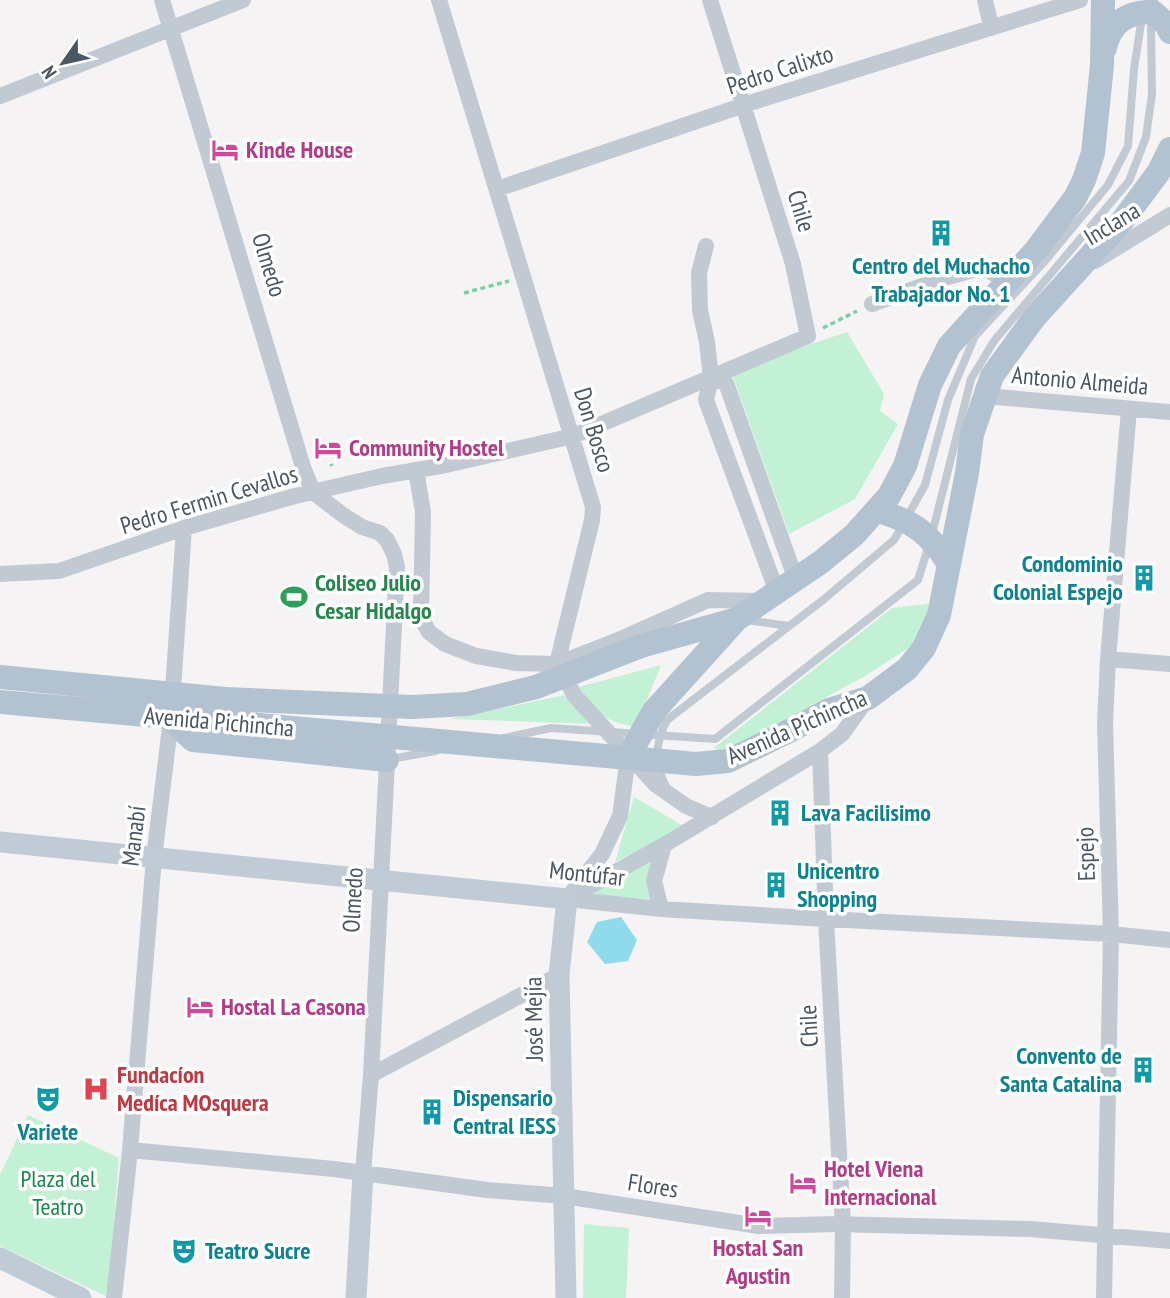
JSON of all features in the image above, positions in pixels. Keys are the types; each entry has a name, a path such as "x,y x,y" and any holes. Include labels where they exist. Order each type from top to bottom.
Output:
{"main road":[{"name":"Avenida Pichincha","path":"225,711 467,704 536,687 641,646 737,619 810,572 846,542 878,511 889,496 905,466 930,385 948,346 1008,283 1069,206 1084,180 1093,153 1102,65 1103,0"},
{"path":"1102,65 1107,36 1117,23 1131,13 1148,6 1166,24 1170,32"},
{"name":"Avenida Pichincha","path":"0,702 225,711 696,764 727,761 829,710 868,698 907,669 924,648 939,615 972,434 992,376 1034,318 1130,211 1158,173 1170,149"},
{"path":"878,511 905,520 931,538 949,564"},
{"path":"628,757 650,735 654,711 737,619"},
{"name":"Avenida Pichincha","path":"0,677 172,707"},
{"path":"172,707 193,740 387,760"}],"street":[{"name":"Olmedo","path":"162,0 303,467 313,492 357,524 380,533 387,540 397,567 371,1075 356,1298"},
{"path":"0,96 243,0"},
{"name":"Don Bosco","path":"439,0 590,493 593,520 557,664"},
{"name":"Chile","path":"710,0 793,264 808,335"},
{"path":"985,0 991,26"},
{"name":"Pedro Calixto","path":"497,190 744,105 1080,0"},
{"name":"Inclana","path":"1078,271 1170,215"},
{"path":"706,246 699,273 700,310 711,378 706,400 778,591"},
{"path":"872,304 944,278 984,267 1008,283"},
{"path":"711,378 808,335"},
{"path":"711,378 726,383 778,591"},
{"name":"Pedro Fermin Cevallos","path":"0,574 59,571 184,528 313,492 573,436 711,378"},
{"name":"Antonio Almeida","path":"985,396 1170,412"},
{"name":"Espejo","path":"1104,1298 1111,934 1105,723 1129,409"},
{"path":"416,470 423,512 421,618 429,632 445,644 476,656 516,663 557,664 708,600 778,591"},
{"path":"349,484 344,492 344,500 357,524"},
{"name":"Manabí","path":"114,1298 130,1150 154,858 172,707 184,528"},
{"path":"1108,659 1170,664"},
{"path":"557,664 571,689 628,757 656,785 686,806 712,817"},
{"path":"567,899 712,817 820,751 842,734 868,698"},
{"name":"Chile","path":"820,751 826,919 843,1225 842,1298"},
{"path":"567,899 602,854 620,816 628,757"},
{"name":"Montúfar","path":"0,842 661,909 1111,934 1170,940"},
{"path":"661,909 654,881 664,845"},
{"name":"José Mejía","path":"566,1298 559,975 567,899"},
{"path":"371,1075 559,975"},
{"name":"Flores","path":"130,1150 363,1173 487,1190 564,1196 759,1226 1030,1229 1170,1241"},
{"path":"0,1258 81,1298"}],"lane":[{"path":"650,735 894,540 925,485 948,400 975,336 1044,262 1108,185 1128,146 1134,69 1148,6"},
{"path":"387,760 551,728 715,739 918,580 971,379 994,341 1129,181 1146,137 1152,94 1148,6"},
{"path":"737,619 789,626"},
{"path":"650,735 657,769 667,788 677,799"}],"path":[{"path":"464,293 518,278"},
{"path":"808,335 872,304"}],"green space":[{"path":"847,332 884,394 880,411 898,424 855,499 789,534 731,371"},
{"path":"936,603 933,616 910,647 865,676 724,752 714,748 892,608"},
{"path":"661,665 636,727 616,722 603,715 579,687"},
{"path":"565,695 593,724 450,719"},
{"path":"634,797 685,827 615,862"},
{"path":"655,858 646,882 651,899 587,895"},
{"name":"Plaza del Teatro","path":"28,1115 119,1158 108,1297 0,1246 0,1175"},
{"path":"584,1224 629,1228 626,1298 583,1298"}],"water":[{"path":"621,917 637,940 628,961 605,964 587,942 597,922"}],"place":[{"name":"Kinde House","path":"225,150"},
{"name":"Centro del Muchacho Trabajador No. 1","path":"941,233"},
{"name":"Community Hostel","path":"328,448"},
{"name":"Condominio Colonial Espejo","path":"1144,578"},
{"name":"Coliseo Julio Cesar Hidalgo","path":"294,597"},
{"name":"Lava Facilisimo","path":"780,813"},
{"name":"Unicentro Shopping","path":"776,885"},
{"name":"Hostal La Casona","path":"200,1007"},
{"name":"Convento de Santa Catalina","path":"1143,1070"},
{"name":"Fundacíon Medíca MOsquera","path":"96,1089"},
{"name":"Variete","path":"48,1099"},
{"name":"Dispensario Central IESS","path":"432,1112"},
{"name":"Hotel Viena Internacional","path":"803,1183"},
{"name":"Hostal San Agustin","path":"758,1216"},
{"name":"Teatro Sucre","path":"184,1251"}]}
